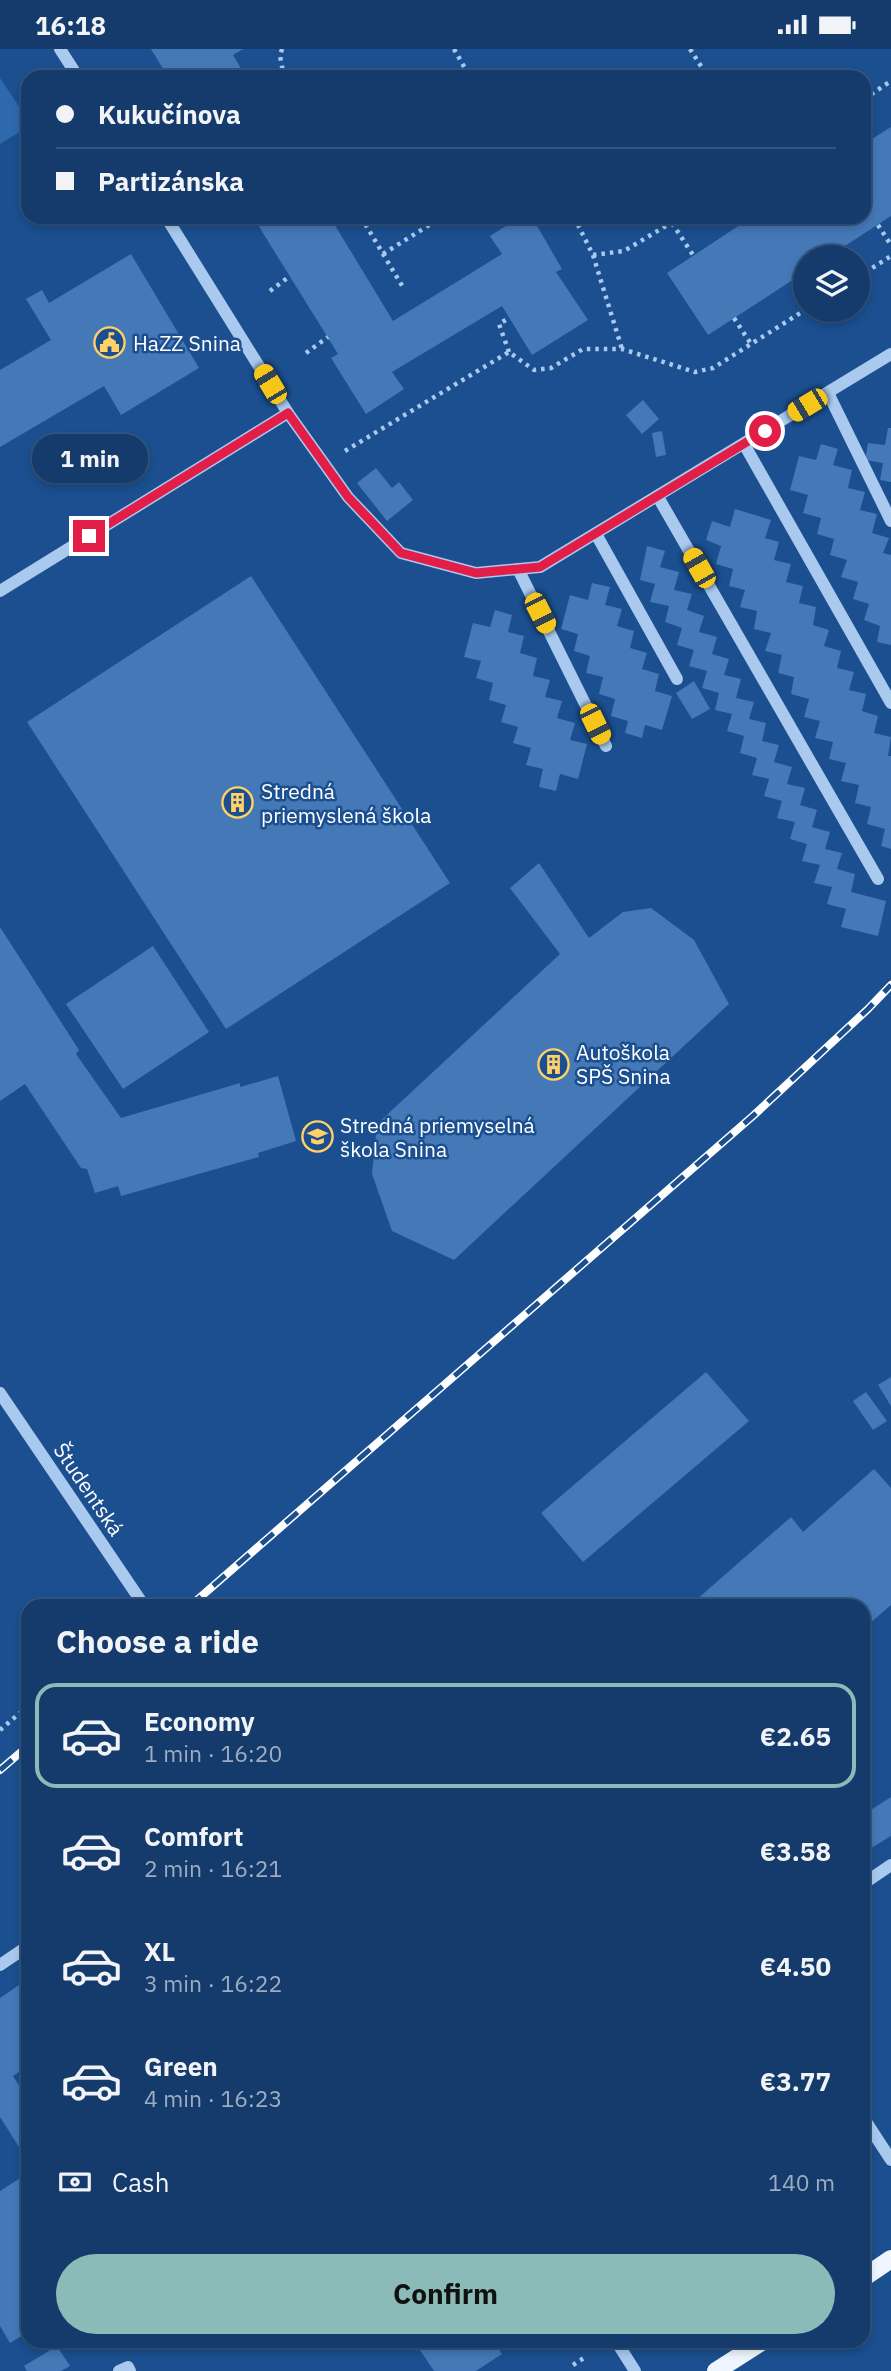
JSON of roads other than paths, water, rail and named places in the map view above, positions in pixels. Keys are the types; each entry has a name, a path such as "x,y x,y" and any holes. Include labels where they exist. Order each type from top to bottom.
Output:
{"main road":[{"path":"870,2272 891,2259"},
{"path":"716,2371 752,2348"}],"street":[{"path":"60,49 74,70"},
{"path":"170,224 288,413 348,497 401,553 476,573 540,567 891,354"},
{"path":"828,393 891,521"},
{"path":"0,591 288,413"},
{"path":"744,444 891,703"},
{"path":"658,497 878,879"},
{"path":"596,534 677,679"},
{"path":"518,569 606,746"},
{"name":"Študentská","path":"1,1396 140,1599"},
{"path":"870,1879 891,1865"},
{"path":"0,1965 21,1951"},
{"path":"870,2128 891,2160"},
{"path":"620,2348 635,2371"},
{"path":"119,2371 128,2367 130,2371"}],"railway":[{"path":"198,1599 754,1115 891,985"},
{"path":"0,1770 21,1752"}],"place":[{"name":"HaZZ Snina","path":"110,343"},
{"name":"Stredná priemyslená škola","path":"238,803"},
{"name":"Autoškola SPŠ Snina","path":"553,1064"},
{"name":"Stredná priemyselná škola Snina","path":"317,1137"}]}
